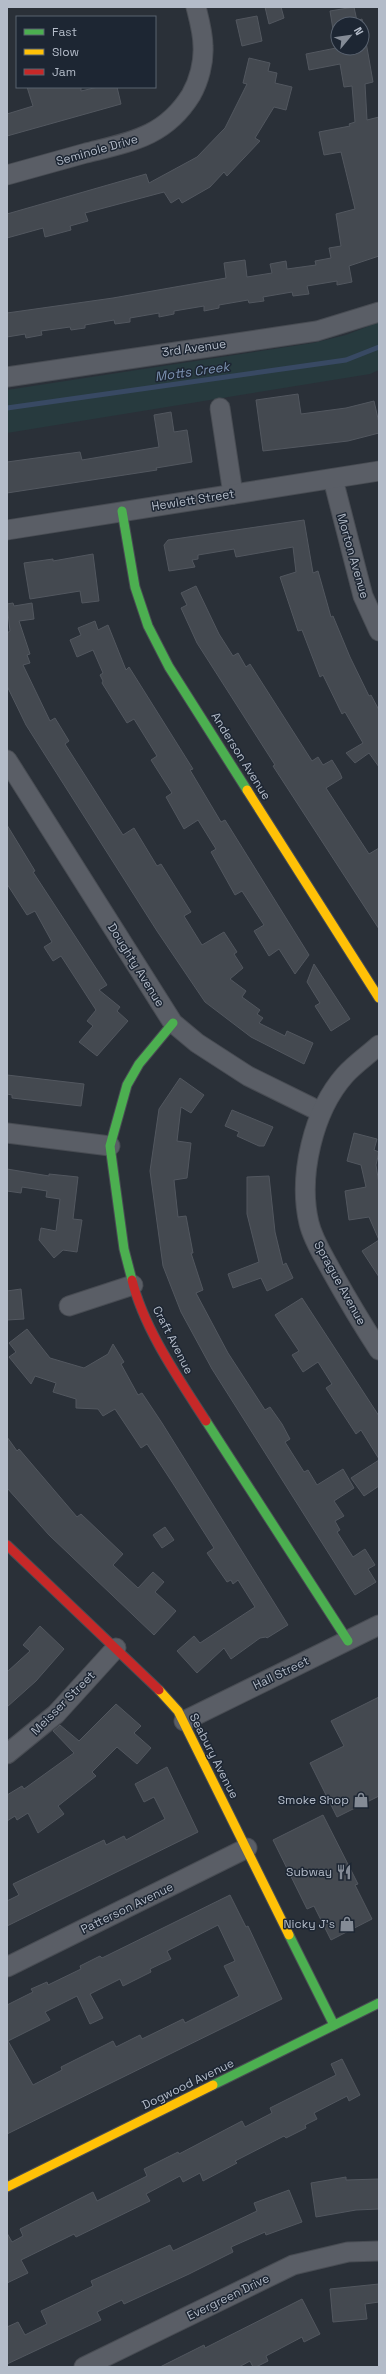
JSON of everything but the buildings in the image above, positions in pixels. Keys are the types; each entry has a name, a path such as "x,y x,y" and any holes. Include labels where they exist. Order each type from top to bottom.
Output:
{"street":[{"name":"Seminole Drive","path":"7,175 134,141 158,130 181,111 196,86 203,59 203,45 196,7"},
{"name":"3rd Avenue","path":"7,377 317,331 379,312"},
{"path":"220,408 233,494"},
{"name":"Hewlett Street","path":"7,530 379,471"},
{"name":"Morton Avenue","path":"333,479 363,596 379,631"},
{"name":"Anderson Avenue","path":"122,511 134,580 141,610 152,635 169,667 379,998"},
{"name":"Doughty Avenue","path":"7,760 173,1023 203,1047 248,1076 321,1112"},
{"name":"Craft Avenue","path":"173,1023 139,1064 127,1086 110,1146 124,1249 133,1285 151,1328 177,1376 348,1640"},
{"name":"Sprague Avenue","path":"379,1045 345,1075 321,1112 310,1146 306,1176 309,1223 317,1244 349,1303 379,1350"},
{"path":"7,1132 110,1146"},
{"path":"69,1306 133,1285"},
{"name":"Seabury Avenue","path":"7,1545 162,1693 184,1721 334,2025"},
{"name":"Hall Street","path":"184,1721 379,1625"},
{"name":"Meisser Street","path":"7,1754 56,1714 116,1648"},
{"name":"Patterson Avenue","path":"7,1967 247,1848"},
{"name":"Dogwood Avenue","path":"7,2187 379,2003"},
{"name":"Evergreen Drive","path":"84,2367 293,2265 348,2252 379,2251"}],"green space":[{"path":"379,322 379,370 370,374 7,433 7,390 313,343 346,335"}],"waterway":[{"name":"Motts Creek","path":"7,408 346,360 379,347"}],"traffic: fast":[{"path":"122,511 135,587 148,626 169,667 247,790"},
{"path":"132,1280 124,1249 110,1146 127,1085 139,1064 173,1023"},
{"path":"206,1421 348,1641"},
{"path":"289,1935 334,2025"},
{"path":"213,2085 379,2003"}],"traffic: slow":[{"path":"247,790 379,998"},
{"path":"159,1690 178,1711 289,1935"},
{"path":"7,2187 213,2085"}],"traffic: jam":[{"path":"132,1280 145,1317 163,1353 206,1421"},
{"path":"7,1545 159,1690"}],"place":[{"name":"Smoke Shop","path":"361,1800"},
{"name":"Subway","path":"344,1872"},
{"name":"Nicky J's","path":"347,1924"}]}
